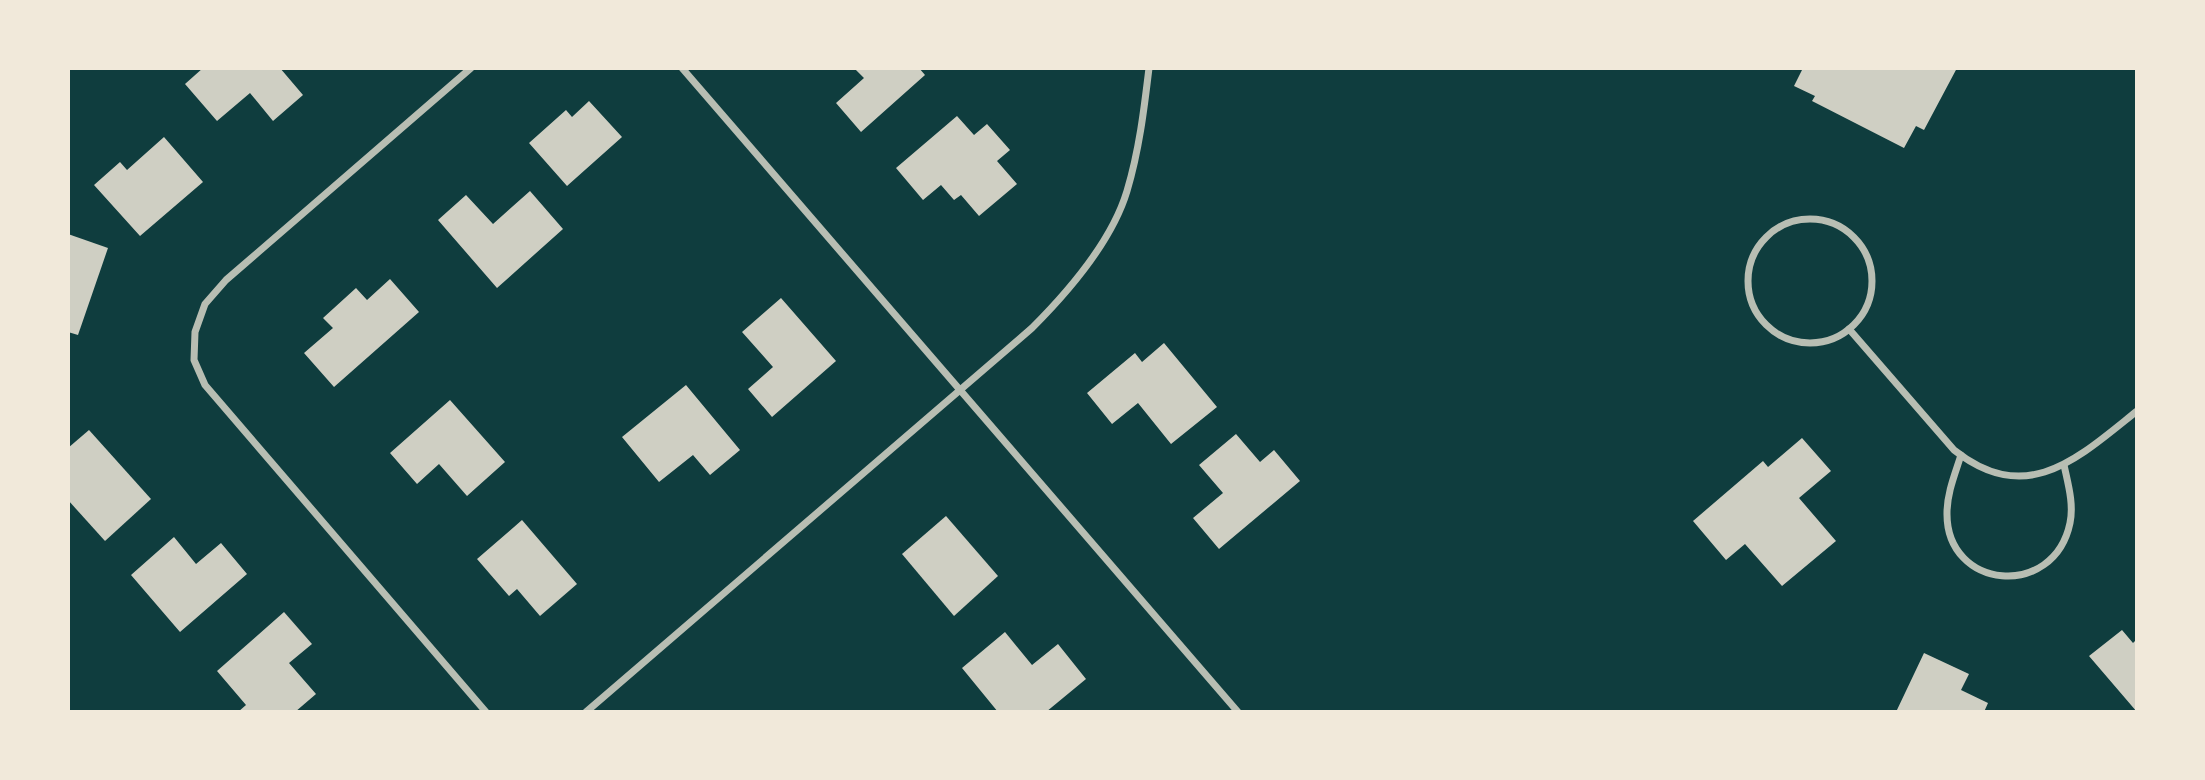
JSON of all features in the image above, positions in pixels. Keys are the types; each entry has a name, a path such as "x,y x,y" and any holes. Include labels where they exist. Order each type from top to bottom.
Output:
{"street":[{"path":"471,68 226,280 205,304 195,332 194,360 205,385 486,712"},
{"path":"682,68 1238,712"},
{"path":"586,712 1032,328 1058,302 1104,239 1126,194 1143,117 1149,68"},
{"path":"1808,219 1836,225 1856,240 1868,260 1872,276 1871,293 1865,310 1849,329 1831,340 1804,344 1778,335 1765,325 1750,301 1747,286 1749,265 1756,248 1767,236 1793,221 1808,219"},
{"path":"1849,329 1936,431 1971,464 1995,475 2015,477 2064,465 2091,448 2137,411"},
{"path":"1961,456 1947,505 1951,540 1968,562 1997,576 2029,574 2046,564 2059,550 2071,520 2071,501 2064,465"}],"building":[{"path":"203,68 280,68 303,95 273,121 250,93 217,121 185,84"},
{"path":"854,68 919,68 925,75 861,132 836,103 864,78"},
{"path":"1803,68 1957,68 1924,130 1916,126 1904,148 1812,101 1815,96 1794,86"},
{"path":"589,101 622,137 567,186 529,143 566,110 572,117"},
{"path":"957,116 974,135 987,124 1010,150 997,161 1017,184 979,216 961,195 954,200 941,185 923,200 896,168"},
{"path":"164,137 203,182 140,236 94,185 120,162 127,170"},
{"path":"530,191 563,229 497,288 438,220 466,195 493,224"},
{"path":"68,234 108,248 78,335 68,332"},
{"path":"390,279 419,312 334,387 304,353 333,328 323,318 356,288 367,300"},
{"path":"781,298 836,361 772,417 748,389 773,367 742,332"},
{"path":"1164,343 1217,407 1171,444 1138,403 1112,424 1087,393 1135,353 1142,362"},
{"path":"686,385 740,450 710,475 693,455 659,482 622,437"},
{"path":"450,400 505,462 467,496 439,464 417,484 390,453"},
{"path":"89,430 151,499 105,541 68,500 68,448"},
{"path":"1236,434 1260,462 1274,450 1300,481 1219,549 1193,518 1223,493 1199,465"},
{"path":"1802,438 1831,471 1799,498 1836,541 1782,586 1745,544 1726,560 1693,521 1763,461 1768,467"},
{"path":"946,516 998,576 954,616 902,554"},
{"path":"522,520 577,584 540,616 517,589 509,596 477,559"},
{"path":"174,537 196,564 221,543 247,574 180,632 131,575"},
{"path":"284,612 312,644 289,663 316,694 295,712 238,712 246,705 217,671"},
{"path":"2122,630 2133,643 2137,639 2137,712 2089,656"},
{"path":"1005,632 1032,665 1058,644 1086,679 1046,712 998,712 962,668"},
{"path":"1924,653 1969,674 1961,690 1988,703 1984,712 1896,712"}]}
